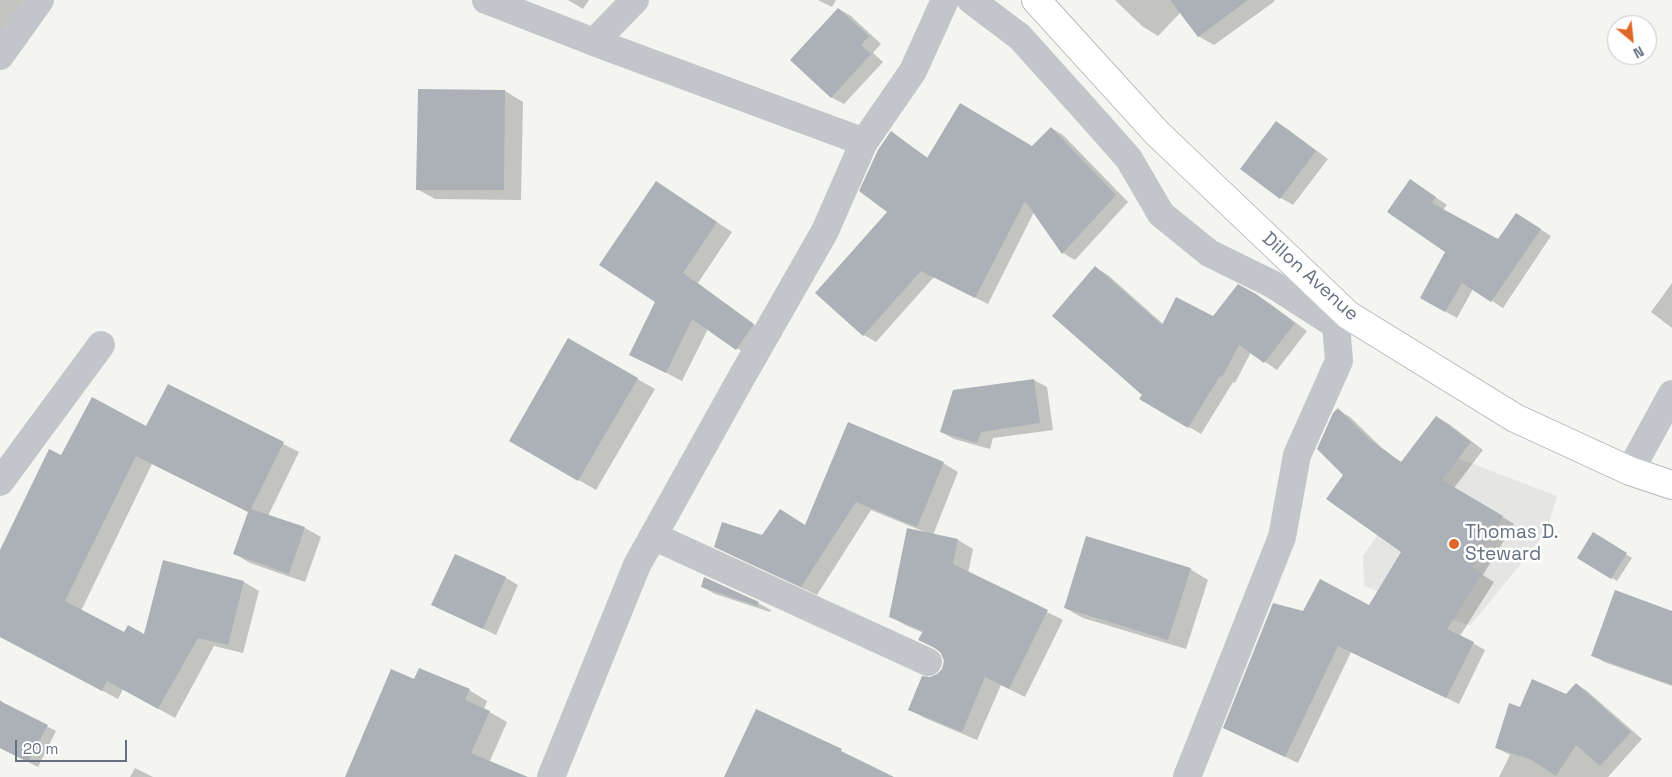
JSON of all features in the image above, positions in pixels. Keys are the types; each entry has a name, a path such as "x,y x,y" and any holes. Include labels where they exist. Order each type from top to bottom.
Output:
{"street":[{"path":"0,56 40,0"},
{"path":"486,0 864,142"},
{"path":"594,42 635,0"},
{"path":"551,777 637,565 826,230 864,142 913,71 945,0"},
{"path":"972,0 1020,37 1091,116 1129,159 1162,214 1209,253 1272,284 1336,325 1339,361 1297,455 1282,537 1187,777"},
{"name":"Dillon Avenue","path":"1036,0 1157,133 1348,315 1515,418 1630,471 1672,486"},
{"path":"0,482 101,345"},
{"path":"1630,471 1672,394"},
{"path":"653,536 928,662"}],"shaded area":[{"name":"Thomas D. Steward","path":"1439,451 1557,496 1546,533 1470,626 1364,586 1363,555"}],"building":[{"path":"1170,0 1248,0 1198,37"},
{"path":"838,8 869,36 861,45 871,54 831,98 790,60"},
{"path":"418,89 505,90 504,190 416,190"},
{"path":"960,103 1032,146 1051,127 1116,195 1062,254 1025,201 975,298 921,271 863,336 815,293 887,212 859,191 878,150 891,131 927,158"},
{"path":"1276,121 1316,151 1280,199 1240,169"},
{"path":"1410,179 1436,197 1432,203 1498,239 1516,213 1541,229 1491,302 1462,283 1445,312 1420,298 1445,252 1387,212"},
{"path":"656,181 717,222 683,273 754,324 736,350 692,319 666,373 629,355 655,302 599,265"},
{"path":"1095,266 1162,325 1176,297 1213,316 1238,284 1256,294 1295,323 1264,363 1239,345 1222,377 1220,376 1188,428 1139,399 1142,395 1052,316"},
{"path":"568,338 638,378 578,481 509,441"},
{"path":"1034,379 1040,423 981,432 977,443 940,432 953,390"},
{"path":"168,384 284,442 251,509 305,527 289,574 233,554 248,512 136,456 65,601 124,632 128,625 144,634 163,560 244,581 228,645 198,638 158,709 107,681 102,691 0,637 0,550 49,449 61,455 92,397 146,426"},
{"path":"1338,408 1369,439 1401,462 1436,416 1471,442 1442,480 1503,516 1472,567 1482,574 1447,629 1474,642 1446,698 1338,646 1285,757 1223,728 1273,603 1303,611 1320,579 1369,605 1401,552 1326,499 1343,475 1317,449 1333,413"},
{"path":"848,422 944,462 917,527 856,502 801,587 714,547 722,522 762,535 780,509 805,525"},
{"path":"907,528 958,539 953,564 1048,610 1009,689 985,677 962,732 908,710 922,676 930,677 937,674 942,669 944,661 941,653 935,648 918,640 923,631 889,617"},
{"path":"1593,532 1627,553 1611,579 1577,558"},
{"path":"1086,536 1191,568 1168,640 1064,608"},
{"path":"455,554 506,577 483,629 431,605"},
{"path":"704,577 759,602 757,606 701,587"},
{"path":"1615,590 1672,611 1672,685 1591,656"},
{"path":"419,668 470,689 465,700 490,711 471,753 528,777 345,777 391,669 414,679"},
{"path":"1532,679 1566,694 1576,683 1631,732 1600,766 1576,745 1556,776 1530,759 1495,748 1509,703 1520,707"},
{"path":"0,701 48,725 28,762 0,748"},
{"path":"756,709 842,749 841,751 894,777 724,777"}],"place":[{"name":"Thomas D. Steward","path":"1454,544"}]}
